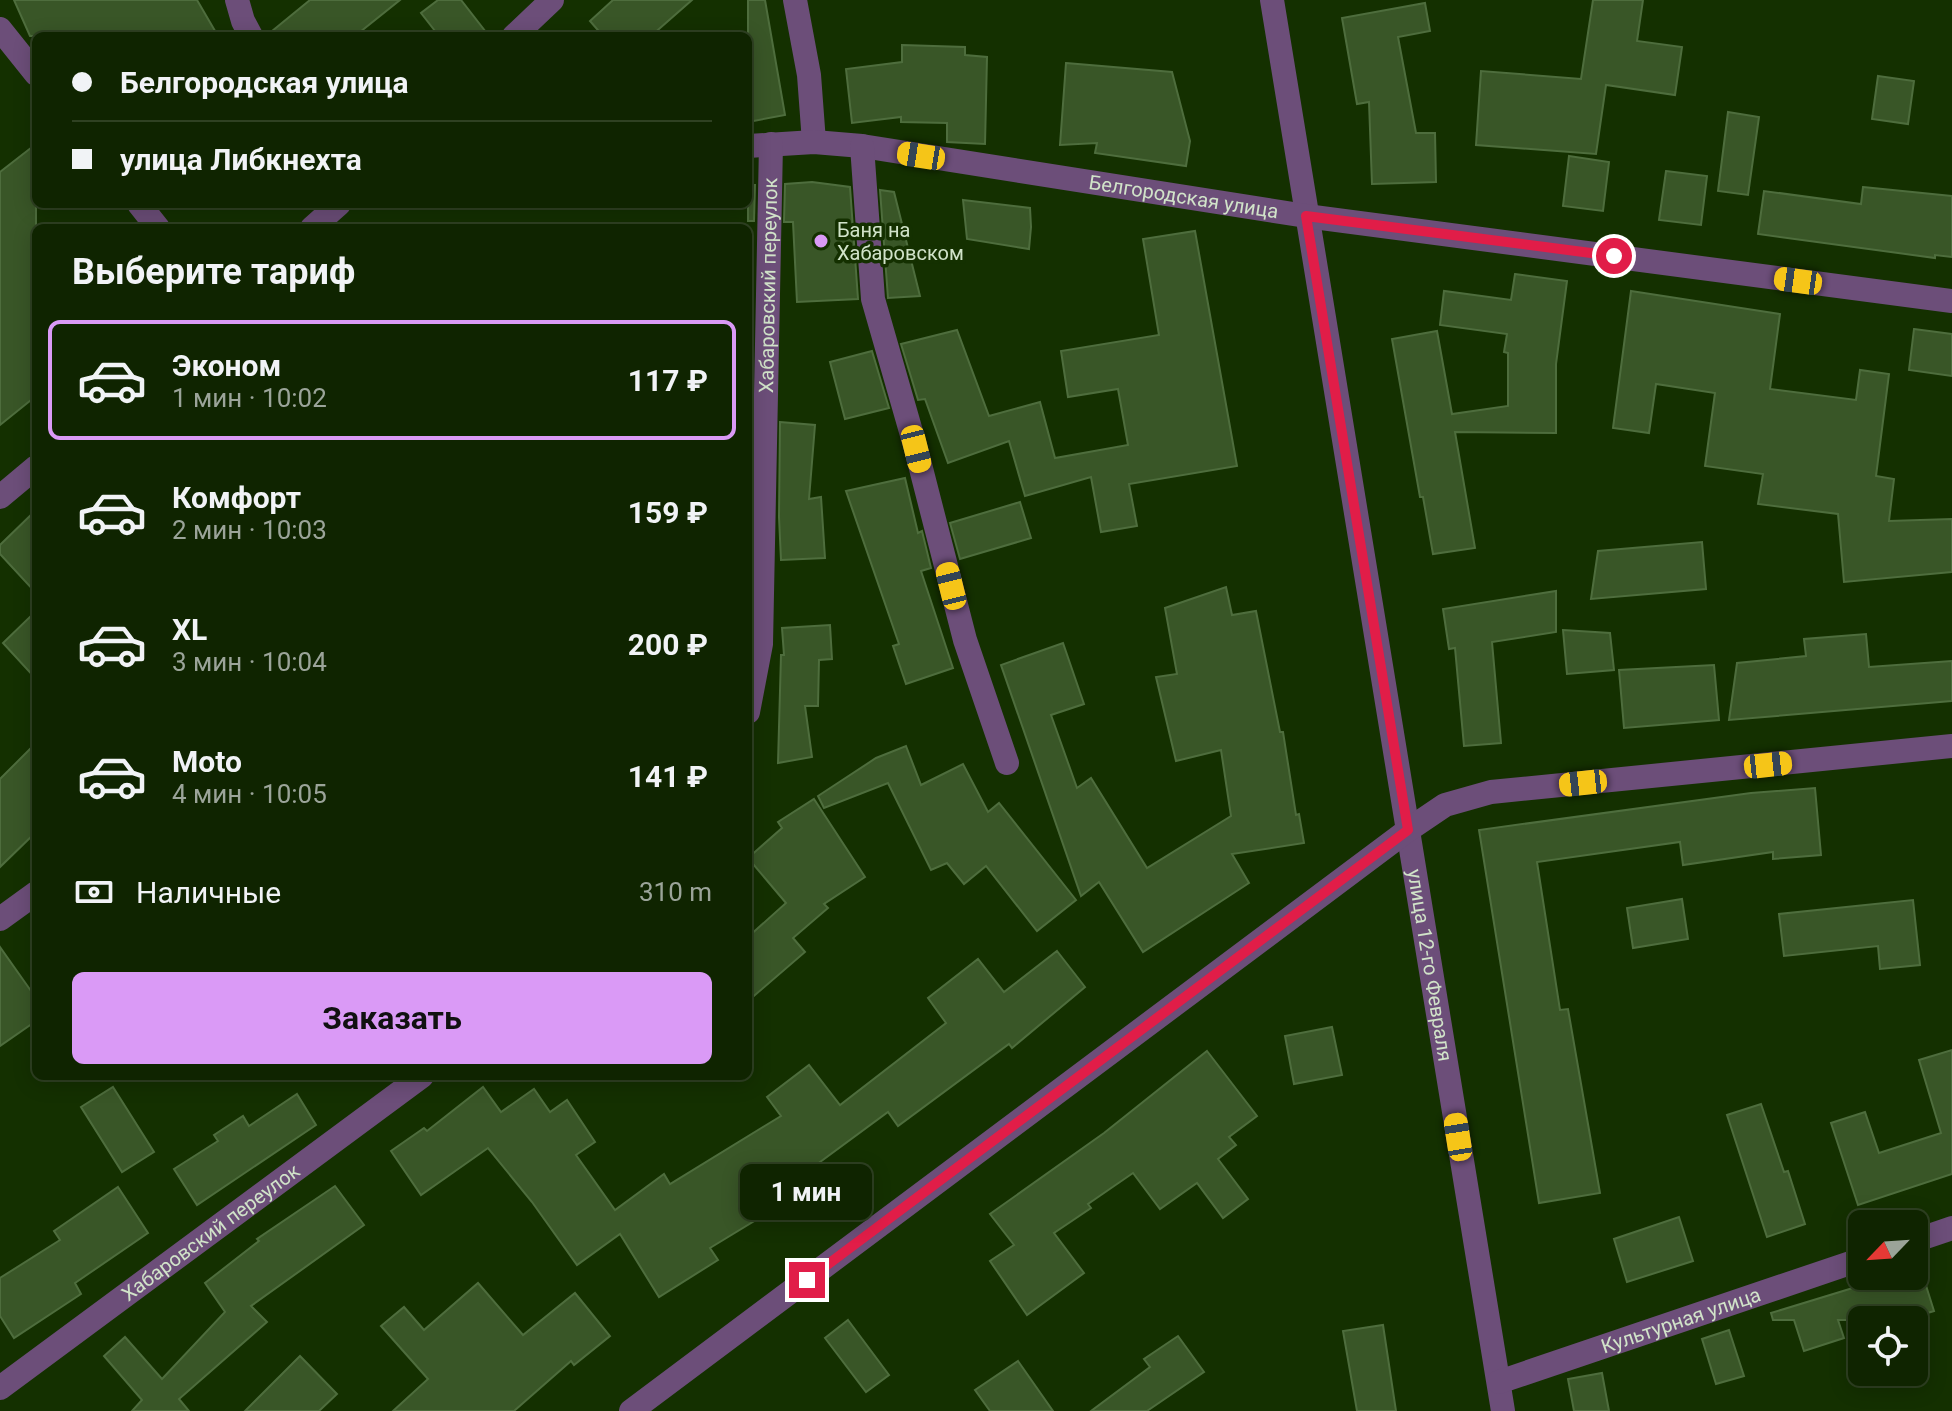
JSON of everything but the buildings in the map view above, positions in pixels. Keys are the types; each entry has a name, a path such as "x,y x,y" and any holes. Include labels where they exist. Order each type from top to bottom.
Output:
{"street":[{"path":"237,0 249,32"},
{"path":"518,32 552,0"},
{"path":"795,0 809,75 814,142"},
{"name":"улица 12-го Февраля","path":"1272,0 1503,1411"},
{"path":"0,29 32,69"},
{"name":"Белгородская улица","path":"760,145 814,142 862,146 1306,216 1952,301"},
{"name":"Хабаровский переулок","path":"752,691 761,644 760,145"},
{"path":"862,146 873,299 916,449 965,640 1007,763"},
{"path":"142,208 155,224"},
{"path":"316,224 334,208"},
{"path":"0,497 32,470"},
{"path":"631,1411 1445,805 1491,792 1952,746"},
{"path":"0,919 32,896"},
{"name":"Хабаровский переулок","path":"0,1388 417,1080"},
{"path":"1928,1236 1952,1228"},
{"name":"Культурная улица","path":"1499,1382 1848,1264"}],"place":[{"name":"Баня на Хабаровском","path":"821,241"}],"route":[{"path":"807,1280 1408,830 1306,216 1614,256"}]}
